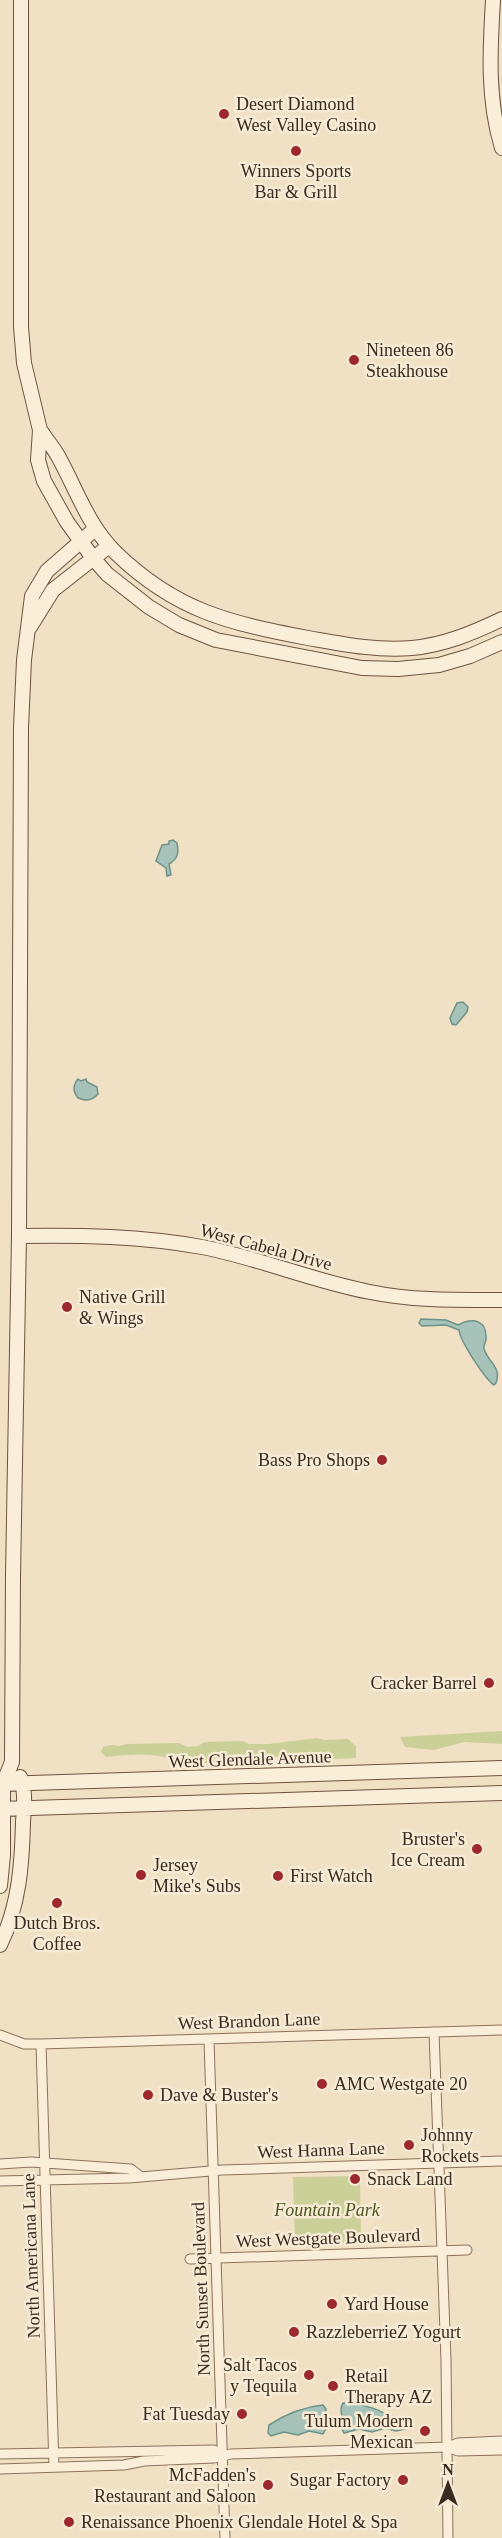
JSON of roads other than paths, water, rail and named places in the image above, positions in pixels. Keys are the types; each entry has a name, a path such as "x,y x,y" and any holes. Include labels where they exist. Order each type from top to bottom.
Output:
{"street":[{"path":"21,0 21,327 24,363 40,430 38,460 44,481 80,541 93,558 124,588 162,616 201,635 241,646 340,665 384,670 439,665 470,656 502,642"},
{"path":"493,0 490,84 495,123 502,148"},
{"path":"40,430 58,456 95,529 109,546 147,580 187,605 231,622 357,646 413,648 456,639 502,619"},
{"path":"0,1886 2,1784 12,1762 13,1565 20,1236 21,728 29,610 38,585 47,571 95,529"},
{"path":"28,632 53,590 109,546"},
{"name":"West Cabela Drive","path":"20,1236 92,1235 174,1242 235,1254 335,1284 400,1298 502,1300"},
{"path":"0,1945 10,1920 19,1883 24,1808 23,1784 12,1762"},
{"name":"West Glendale Avenue","path":"2,1784 502,1768"},
{"path":"2,1809 502,1793"},
{"name":"West Brandon Lane","path":"0,2035 24,2044 41,2044 502,2030"},
{"path":"434,2032 448,2447 448,2538"},
{"name":"North Sunset Boulevard","path":"209,2040 225,2538"},
{"name":"North Americana Lane","path":"41,2044 54,2467"},
{"name":"West Hanna Lane","path":"0,2181 502,2161"},
{"name":"West Hanna Lane","path":"0,2163 131,2169 141,2176"},
{"name":"West Westgate Boulevard","path":"190,2259 467,2250"},
{"path":"0,2469 124,2465 144,2461 214,2458 222,2455 448,2447 458,2443 502,2441"},
{"path":"448,2447 458,2451 502,2450"},
{"path":"0,2454 214,2450 222,2455"}],"water":[{"path":"173,840 177,843 178,853 169,864 171,875 167,876 166,868 156,861 162,845 169,844 169,841"},
{"path":"463,1002 468,1007 467,1012 456,1025 452,1024 450,1018 457,1003"},
{"path":"78,1079 81,1081 86,1079 87,1082 97,1087 98,1094 89,1100 78,1098 74,1088"},
{"path":"421,1319 446,1320 458,1325 469,1321 482,1324 486,1333 484,1349 496,1369 496,1383 494,1385 479,1368 468,1351 459,1330 446,1325 422,1326 419,1323"},
{"path":"343,2403 361,2405 385,2413 405,2429 396,2431 385,2428 372,2432 359,2429 344,2433 340,2424"},
{"path":"323,2405 326,2409 325,2420 328,2425 323,2434 309,2431 298,2435 284,2432 271,2436 268,2433 269,2425 282,2418 301,2409"}],"place":[{"name":"Desert Diamond West Valley Casino","path":"224,114"},
{"name":"Winners Sports Bar & Grill","path":"296,151"},
{"name":"Nineteen 86 Steakhouse","path":"354,360"},
{"name":"Native Grill & Wings","path":"67,1307"},
{"name":"Bass Pro Shops","path":"382,1460"},
{"name":"Cracker Barrel","path":"489,1683"},
{"name":"Bruster's Ice Cream","path":"477,1849"},
{"name":"Jersey Mike's Subs","path":"141,1875"},
{"name":"First Watch","path":"278,1876"},
{"name":"Dutch Bros. Coffee","path":"57,1903"},
{"name":"AMC Westgate 20","path":"322,2084"},
{"name":"Dave & Buster's","path":"148,2095"},
{"name":"Johnny Rockets","path":"409,2145"},
{"name":"Snack Land","path":"355,2179"},
{"name":"Yard House","path":"332,2304"},
{"name":"RazzleberrieZ Yogurt","path":"294,2332"},
{"name":"Salt Tacos y Tequila","path":"309,2375"},
{"name":"Retail Therapy AZ","path":"333,2386"},
{"name":"Fat Tuesday","path":"242,2414"},
{"name":"Tulum Modern Mexican","path":"425,2431"},
{"name":"Sugar Factory","path":"403,2480"},
{"name":"McFadden's Restaurant and Saloon","path":"268,2485"},
{"name":"Renaissance Phoenix Glendale Hotel & Spa","path":"69,2522"}],"park label":[{"name":"Fountain Park","path":"327,2210"}]}
